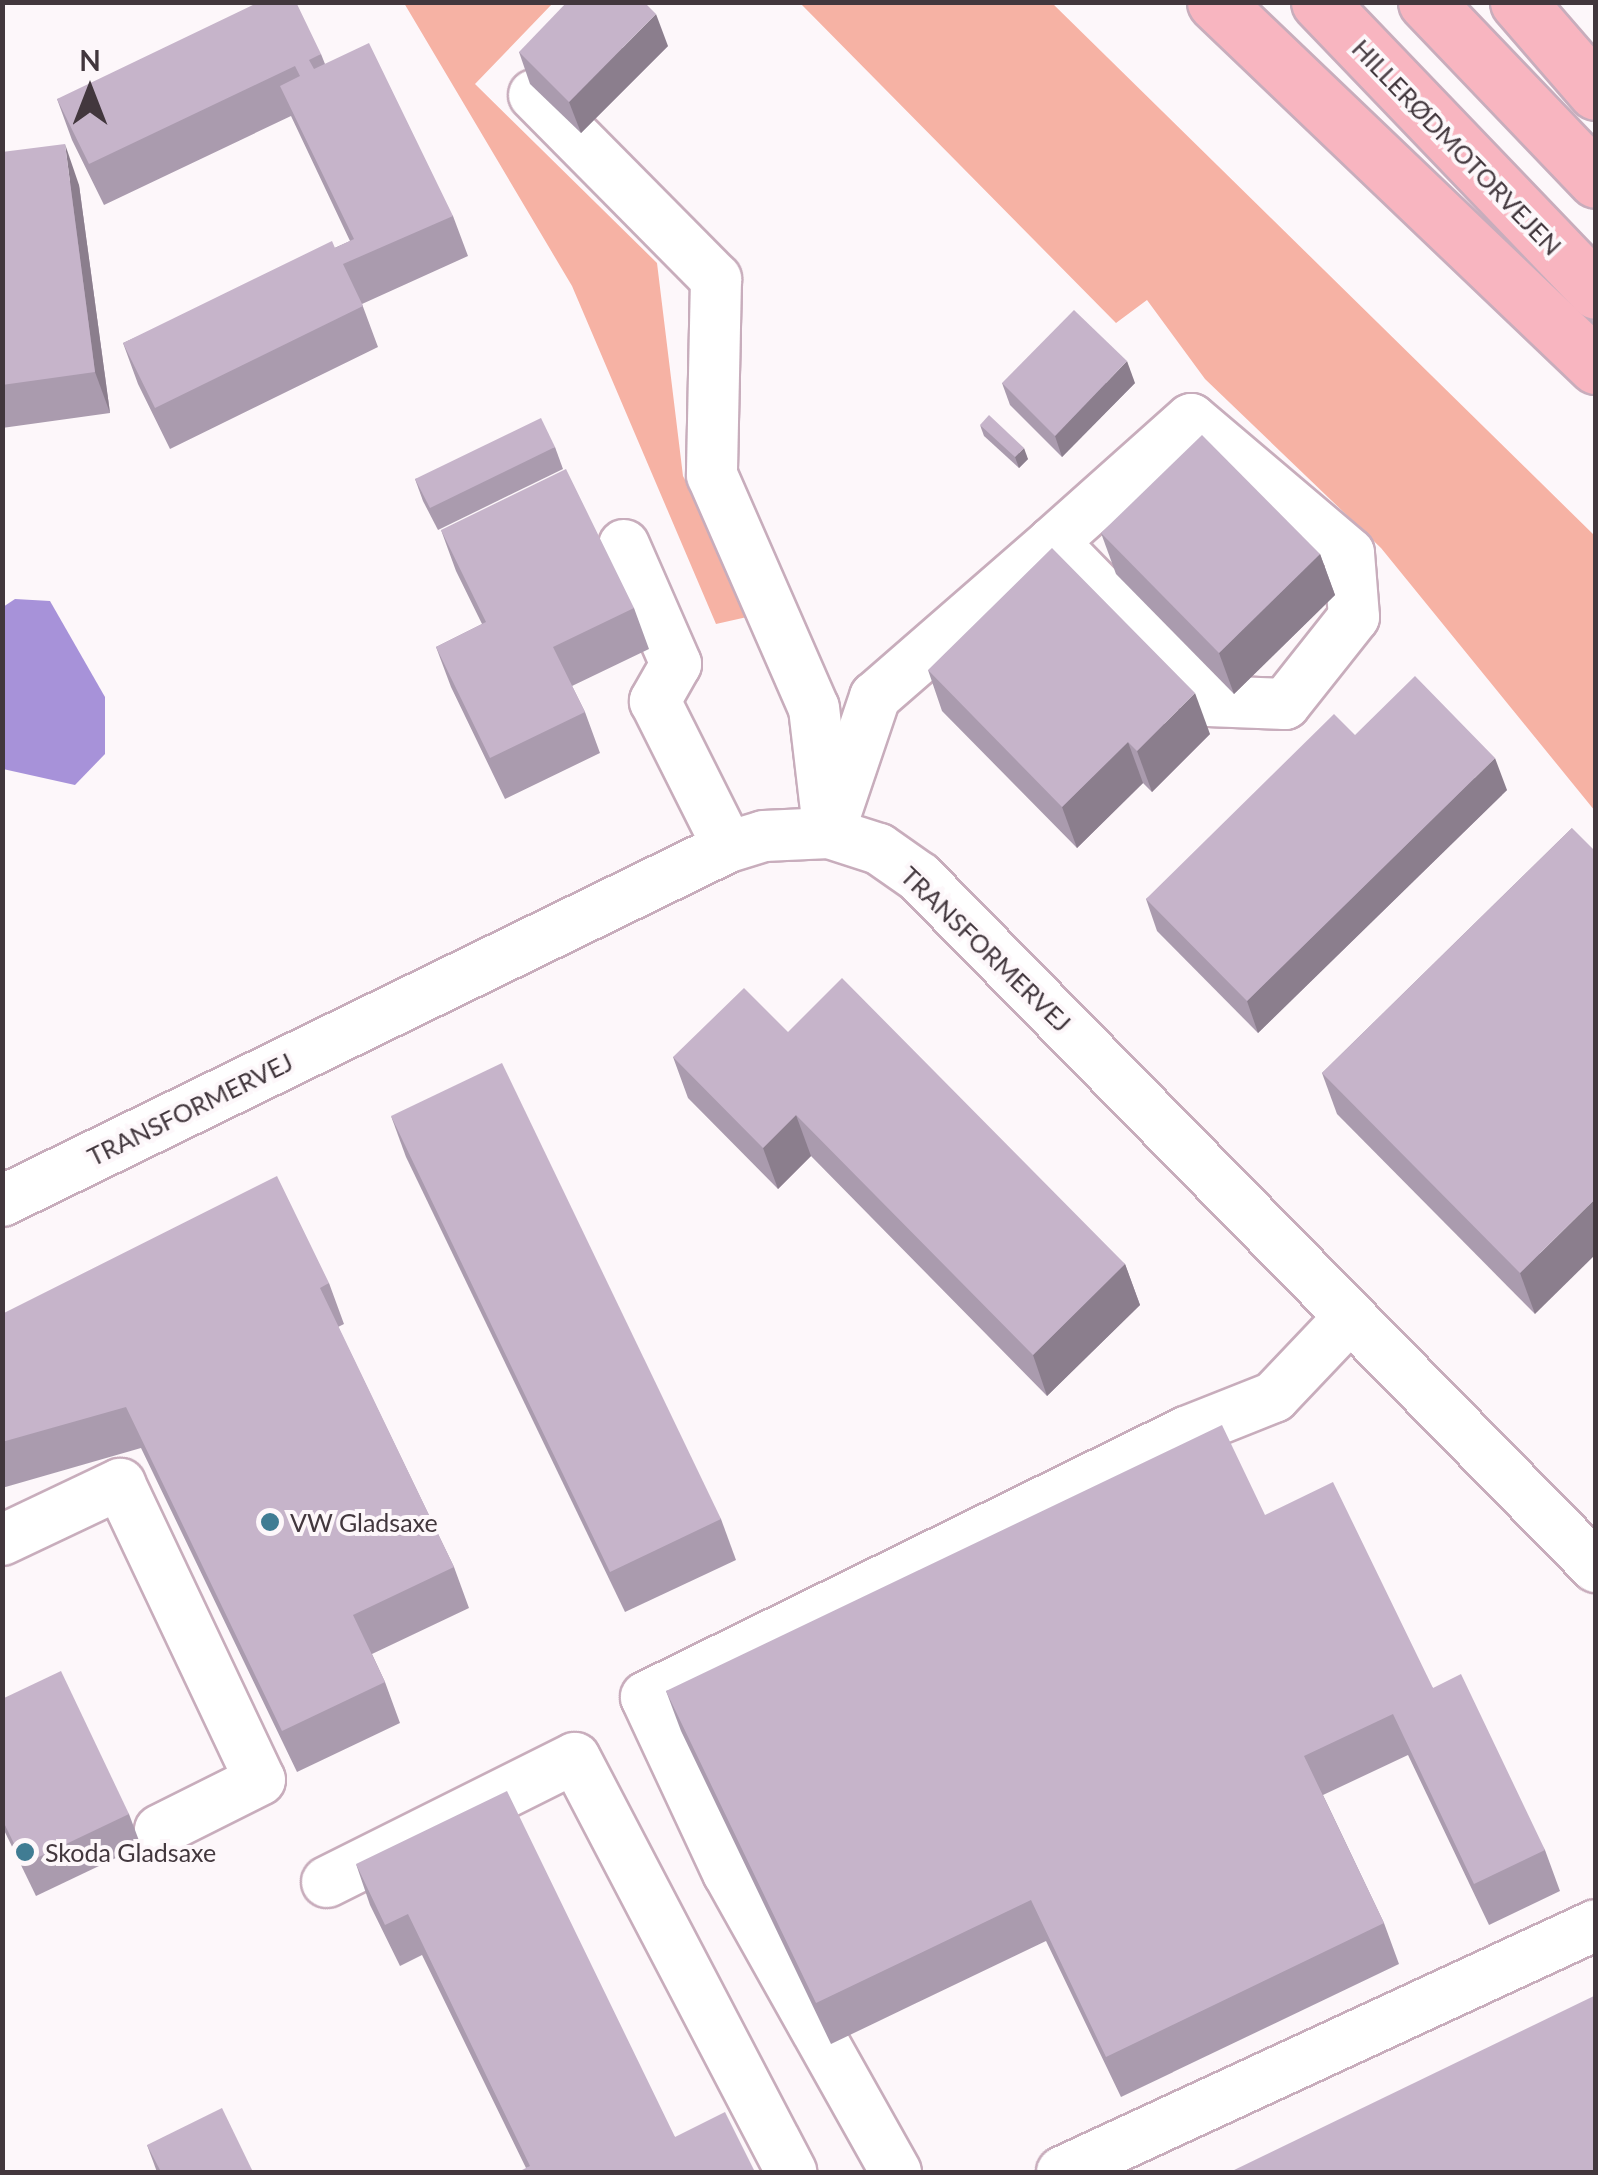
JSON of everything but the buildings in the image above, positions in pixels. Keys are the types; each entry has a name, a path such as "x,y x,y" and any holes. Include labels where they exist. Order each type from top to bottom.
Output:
{"highway":[{"path":"1215,2 1596,366"},
{"name":"HILLERØDMOTORVEJEN","path":"1318,2 1596,291"},
{"path":"1426,2 1596,180"},
{"path":"1518,2 1596,92"}],"street":[{"path":"534,95 716,279 712,475 814,708 829,833"},
{"path":"829,833 875,696 1191,419 1349,553 1354,618 1285,704 1208,702 1054,542"},
{"path":"624,546 676,664 655,702 728,847"},
{"name":"TRANSFORMERVEJ","path":"2,1201 728,847 764,836 829,833 879,849 919,877 1596,1567"},
{"path":"896,2172 728,1873 646,1697 1186,1432 1274,1397 1350,1316"},
{"path":"2,1540 120,1484 260,1780 160,1830"},
{"path":"327,1882 575,1758 791,2172"},
{"path":"1062,2172 1596,1924"}],"shaded area":[{"path":"404,3 553,3 475,84 657,263 683,476 756,615 716,624 572,286"},
{"path":"800,3 1052,3 1595,536 1595,811 1381,548 1205,379 1147,300 1116,323"},
{"path":"15,599 50,601 105,697 105,754 75,785 3,769 3,607"}],"place":[{"name":"VW Gladsaxe","path":"270,1522"},
{"name":"Skoda Gladsaxe","path":"25,1852"}]}
